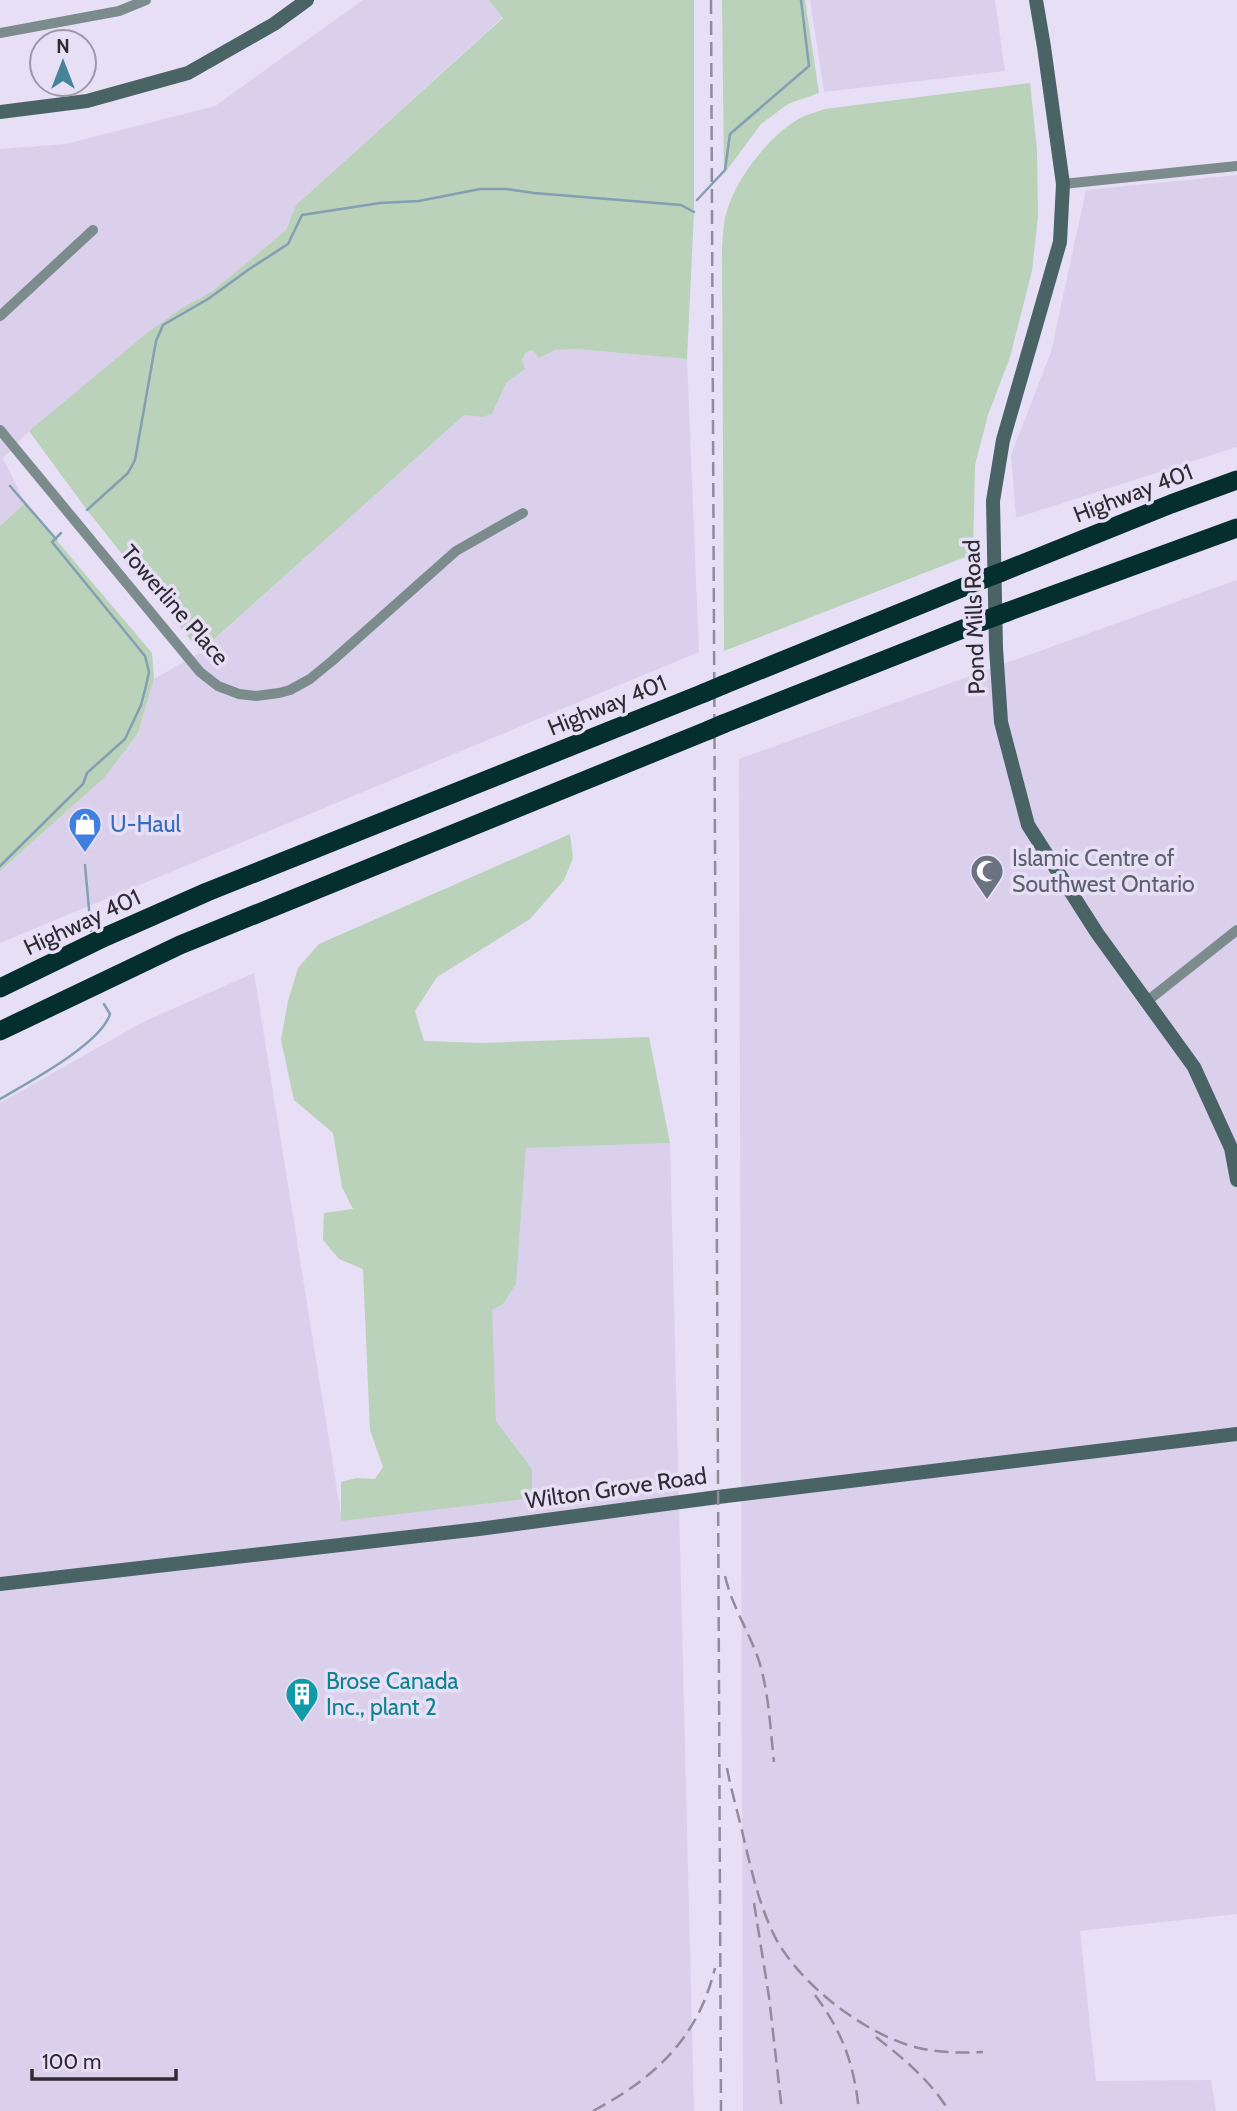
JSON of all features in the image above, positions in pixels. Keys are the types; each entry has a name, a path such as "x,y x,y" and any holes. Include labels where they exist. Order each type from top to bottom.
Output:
{"highway":[{"name":"Highway 401","path":"0,988 207,892 1171,504 1237,480"},
{"path":"0,1031 180,945 716,727 1007,612 1237,528"}],"main road":[{"path":"0,112 87,100 188,73 274,24 307,0"},
{"name":"Pond Mills Road","path":"1036,0 1063,184 1060,242 1003,440 993,501 996,649 1001,722 1028,825 1097,933 1194,1067 1231,1148 1237,1180"},
{"name":"Wilton Grove Road","path":"0,1584 479,1529 1237,1434"}],"street":[{"path":"0,33 119,11 146,0"},
{"path":"1063,184 1237,166"},
{"path":"0,316 93,230"},
{"name":"Towerline Place","path":"0,430 200,672 218,686 239,694 279,694 310,679 456,551 523,513"},
{"path":"1146,1002 1237,930"}],"shaded area":[{"path":"363,0 489,0 503,17 296,205 286,230 214,290 182,308 29,431 3,458 25,503 0,526 0,149 66,144 215,106"},
{"path":"810,0 995,0 1005,71 824,92"},
{"path":"1237,175 1237,447 1016,518 1011,455 1051,352 1086,190"},
{"path":"576,349 687,359 699,652 0,943 0,871 106,776 138,733 154,679 201,652 464,414 481,417 492,413 506,383 525,369 522,360 525,353 533,350 539,357 555,350"},
{"path":"1237,580 1237,1914 1080,1931 1096,2081 1211,2080 1216,2111 743,2111 739,759"},
{"path":"254,973 342,1521 532,1469 496,1421 492,1334 492,1310 503,1304 516,1284 526,1148 670,1143 694,2111 0,2111 0,1103 143,1022"}],"green space":[{"path":"489,0 694,0 694,212 687,359 576,349 555,350 539,358 533,350 525,353 522,360 525,369 506,383 492,414 482,417 464,415 200,652 87,510 29,431 147,333 182,308 214,290 286,230 296,205 503,18"},
{"path":"722,0 805,0 819,93 788,104 761,124 724,174"},
{"path":"1030,83 1037,150 1038,217 1032,271 1010,357 988,415 975,465 973,554 724,651 722,249 726,216 738,185 756,158 777,135 809,114 825,109"},
{"path":"25,503 152,653 154,679 138,733 106,776 0,871 0,526"},
{"path":"570,834 573,858 564,880 530,919 437,977 415,1011 424,1041 481,1043 649,1037 670,1143 526,1148 516,1284 503,1304 492,1310 496,1421 532,1469 532,1498 341,1521 341,1482 356,1478 375,1479 383,1467 370,1430 363,1269 339,1259 323,1240 324,1213 353,1209 342,1187 333,1133 294,1100 281,1040 288,1001 298,968 319,944"}],"waterway":[{"path":"697,200 725,170 730,134 809,66 801,0"},
{"path":"87,510 128,473 135,460 156,341 163,325 208,299 288,244 302,215 380,203 419,201 480,189 681,205 694,212"},
{"path":"10,486 56,539"},
{"path":"0,866 83,784 87,773 125,739 141,705 149,672 145,656 52,542 61,533"},
{"path":"85,865 91,931"},
{"path":"0,1099 62,1062 93,1038 110,1014 104,1004"}],"railway":[{"path":"711,0 721,2111"},
{"path":"725,1576 762,1671 774,1762"},
{"path":"727,1768 752,1874 764,1912 775,1937 801,1973 837,2006 899,2042 935,2051 983,2052"},
{"path":"754,1903 769,1997 782,2111"},
{"path":"593,2111 636,2085 671,2053 697,2015 715,1968"},
{"path":"815,1995 846,2050 859,2111"},
{"path":"876,2037 925,2080 949,2111"}],"place":[{"name":"U-Haul","path":"85,854"},
{"name":"Islamic Centre of Southwest Ontario","path":"987,901"},
{"name":"Brose Canada Inc., plant 2","path":"302,1724"}]}
